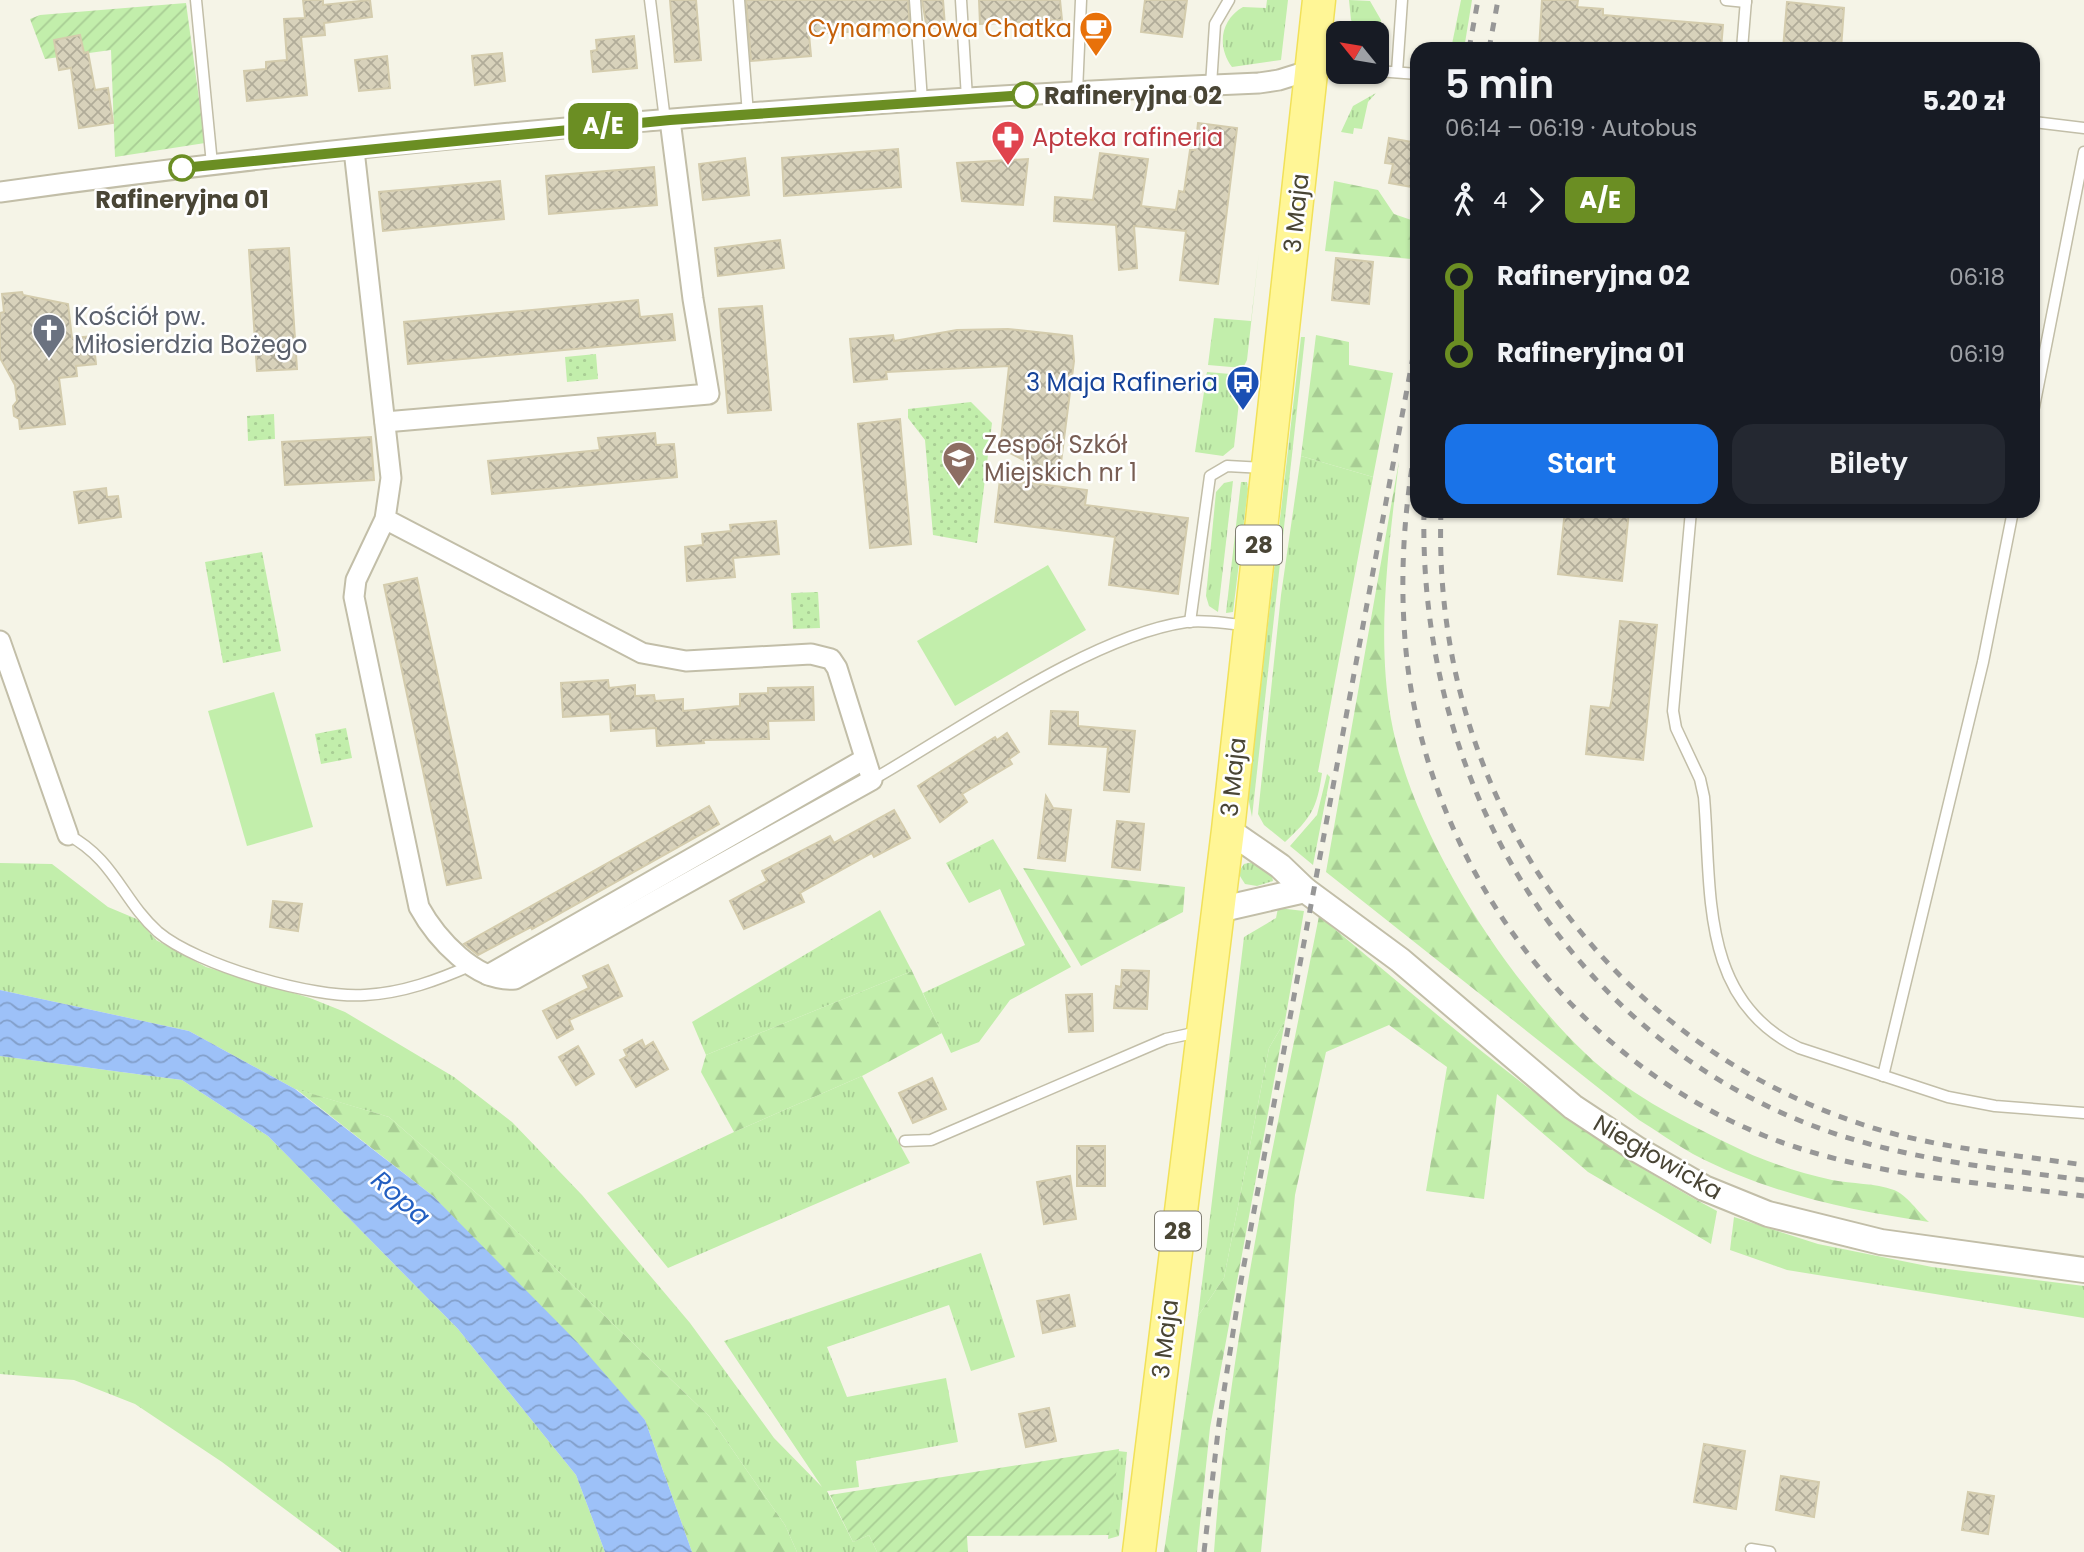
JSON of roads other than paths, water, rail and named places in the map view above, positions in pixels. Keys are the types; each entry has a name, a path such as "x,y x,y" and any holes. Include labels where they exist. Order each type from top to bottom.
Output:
{"main road":[{"name":"3 Maja","path":"1139,1552 1228,831 1268,468 1325,69 1319,0"}],"street":[{"path":"0,192 212,164 668,120 967,98 1279,80 1325,69"},
{"path":"385,422 709,394 668,120"},
{"path":"354,150 391,478 385,519 354,588 374,698 419,907 442,938 480,970 515,979 872,780 863,760 837,668 831,659 811,654 686,662 642,653 385,519"},
{"path":"0,641 68,835"},
{"path":"480,970 863,760"},
{"name":"Niegłowicka","path":"1228,831 1280,866 1305,890 1400,960 1573,1107 1638,1150 1704,1188 1768,1214 1881,1242 2084,1270"},
{"path":"1218,910 1305,890"}],"lane":[{"path":"196,0 212,164"},
{"path":"650,0 668,120"},
{"path":"739,0 748,114"},
{"path":"915,0 922,101"},
{"path":"961,0 967,98"},
{"path":"1077,92 1081,0"},
{"path":"1211,85 1214,24 1229,0"},
{"path":"1397,72 1402,0"},
{"path":"1726,0 1746,1 1743,42"},
{"path":"1390,72 1410,73"},
{"path":"2040,123 2084,128"},
{"path":"2040,376 2084,152"},
{"path":"1190,622 1210,476 1227,466 1268,468"},
{"path":"1690,518 1673,712 1676,728 1700,779 1704,797 1716,943 1733,987 1756,1018 1778,1038 1799,1048 1948,1097 1995,1106 2084,1113"},
{"path":"1883,1076 1983,662 2012,518"},
{"path":"872,780 1076,663 1154,630 1190,622 1250,625"},
{"path":"68,835 86,845 112,870 156,930 174,944 229,968 330,993 364,995 435,982 480,970"},
{"path":"905,1140 931,1140 1166,1039 1202,1032"},
{"path":"1751,1549 1770,1552"}],"water":[{"name":"Ropa","path":"0,990 189,1031 295,1089 433,1196 578,1343 645,1420 692,1552 605,1552 576,1475 458,1329 268,1136 182,1080 0,1056"}],"railway":[{"path":"1470,42 1478,0"},
{"path":"1490,42 1498,0"},
{"path":"1204,1552 1219,1423 1241,1281 1410,373"},
{"path":"1410,481 1403,596 1406,651 1419,729 1443,804 1477,876 1520,943 1571,1003 1629,1057 1694,1101 1765,1136 1803,1149 1882,1169 2084,1196"},
{"path":"1424,518 1429,611 1448,709 1480,802 1526,889 1584,967 1655,1035 1737,1090 1830,1132 1924,1157 2084,1180"},
{"path":"1441,518 1445,613 1465,711 1500,803 1548,888 1609,964 1682,1030 1766,1084 1861,1124 1915,1139 2084,1165"}],"place":[{"name":"Cynamonowa Chatka","path":"1096,58"},
{"name":"Rafineryjna 02","path":"1025,95"},
{"name":"Apteka rafineria","path":"1008,167"},
{"name":"Rafineryjna 01","path":"182,168"},
{"name":"Kościół pw. Miłosierdzia Bożego","path":"49,360"},
{"name":"3 Maja Rafineria","path":"1243,412"},
{"name":"Zespół Szkół Miejskich nr 1","path":"959,488"}]}
